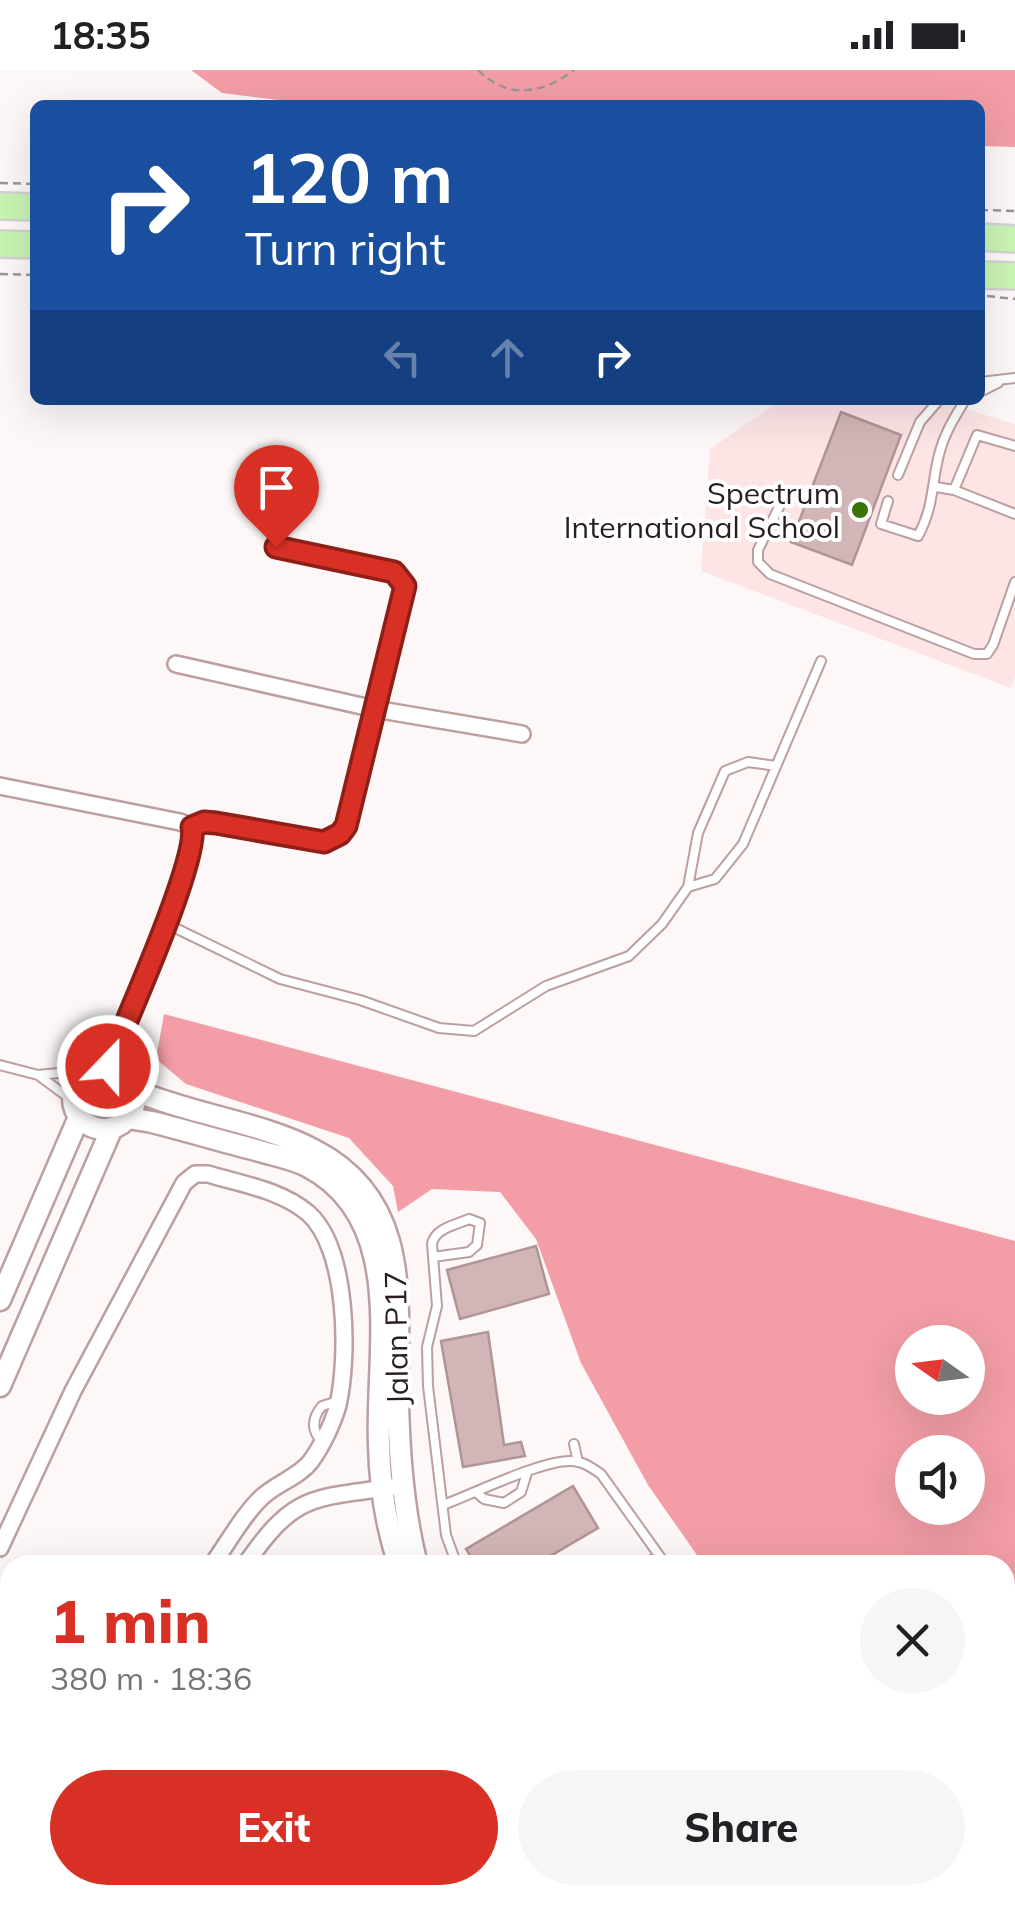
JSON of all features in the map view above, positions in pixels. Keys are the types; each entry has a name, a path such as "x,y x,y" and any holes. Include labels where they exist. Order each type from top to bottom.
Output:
{"main road":[{"path":"0,206 30,207"},
{"path":"985,237 1015,239"},
{"path":"0,244 30,245"},
{"path":"985,275 1015,276"}],"street":[{"path":"0,786 192,827 216,823 324,842 340,834 346,826 404,594 402,580 394,572 276,547"},
{"path":"176,664 375,708 522,734"},
{"path":"0,1300 76,1108 75,1086 98,1068 165,923 191,852 192,827"},
{"path":"0,1386 120,1123 133,1110 134,1090 126,1075 98,1068"},
{"name":"Jalan P17","path":"134,1090 184,1110 304,1145 333,1161 360,1188 388,1236 396,1263 392,1488 398,1555"},
{"path":"76,1108 100,1129 120,1123"},
{"name":"Jalan P17","path":"120,1123 152,1122 307,1166 340,1192 358,1216 371,1242 380,1278 378,1443 414,1555"},
{"path":"0,1548 72,1391 184,1183 195,1174 208,1174 286,1199 318,1224 328,1240 341,1282 341,1380 338,1401 322,1442 309,1465 260,1498 219,1555"},
{"path":"252,1555 270,1528 308,1500 392,1488"}],"lane":[{"path":"985,382 1011,379"},
{"path":"985,390 1011,379"},
{"path":"898,474 920,422 935,405"},
{"path":"888,501 882,524 918,536 936,487 939,453 962,405"},
{"path":"954,490 977,434 1015,446"},
{"path":"936,487 1015,514"},
{"path":"782,501 758,550 758,562 770,574 974,654 987,654 993,645 1015,582"},
{"path":"688,887 715,879 742,844 821,661"},
{"path":"165,923 246,964 314,990 360,1000 438,1028 474,1031 546,986 629,956 662,924 688,887 698,833 724,771 748,762 776,766"},
{"path":"0,1065 38,1076 98,1068"},
{"path":"38,1076 76,1108"},
{"path":"433,1257 469,1252 480,1237 480,1223 470,1220 433,1237 433,1257 437,1306 428,1346 428,1386 446,1535 453,1555"},
{"path":"574,1444 578,1462"},
{"path":"443,1506 552,1463 578,1462 601,1474 659,1555"},
{"path":"476,1492 484,1499 504,1502 521,1492 527,1473"}],"path":[{"path":"478,70 496,85 512,91 548,87 574,70"},
{"path":"0,183 30,184"},
{"path":"985,210 1015,210"},
{"path":"0,274 30,275"},
{"path":"985,297 1015,300"}],"shaded area":[{"path":"191,70 1015,70 1015,147 985,146 985,100 279,100 222,93"},
{"name":"Spectrum International School","path":"774,405 952,405 1015,424 1015,677 1011,688 701,571 710,449"},
{"path":"164,1014 1015,1241 1015,1555 697,1555 648,1485 581,1363 536,1239 500,1192 432,1189 398,1212 393,1186 349,1138 186,1084 156,1059"}],"building":[{"path":"841,412 901,435 852,565 791,542"},
{"path":"536,1246 549,1294 460,1319 447,1270"},
{"path":"488,1332 504,1445 521,1442 525,1456 463,1467 441,1341"},
{"path":"573,1486 598,1528 552,1555 470,1555 466,1549"}],"place":[{"name":"Spectrum International School","path":"860,510"}],"route":[{"path":"108,1066 174,902 191,852 192,827 216,823 324,842 332,840 346,826 405,586 394,572 276,547"}]}
